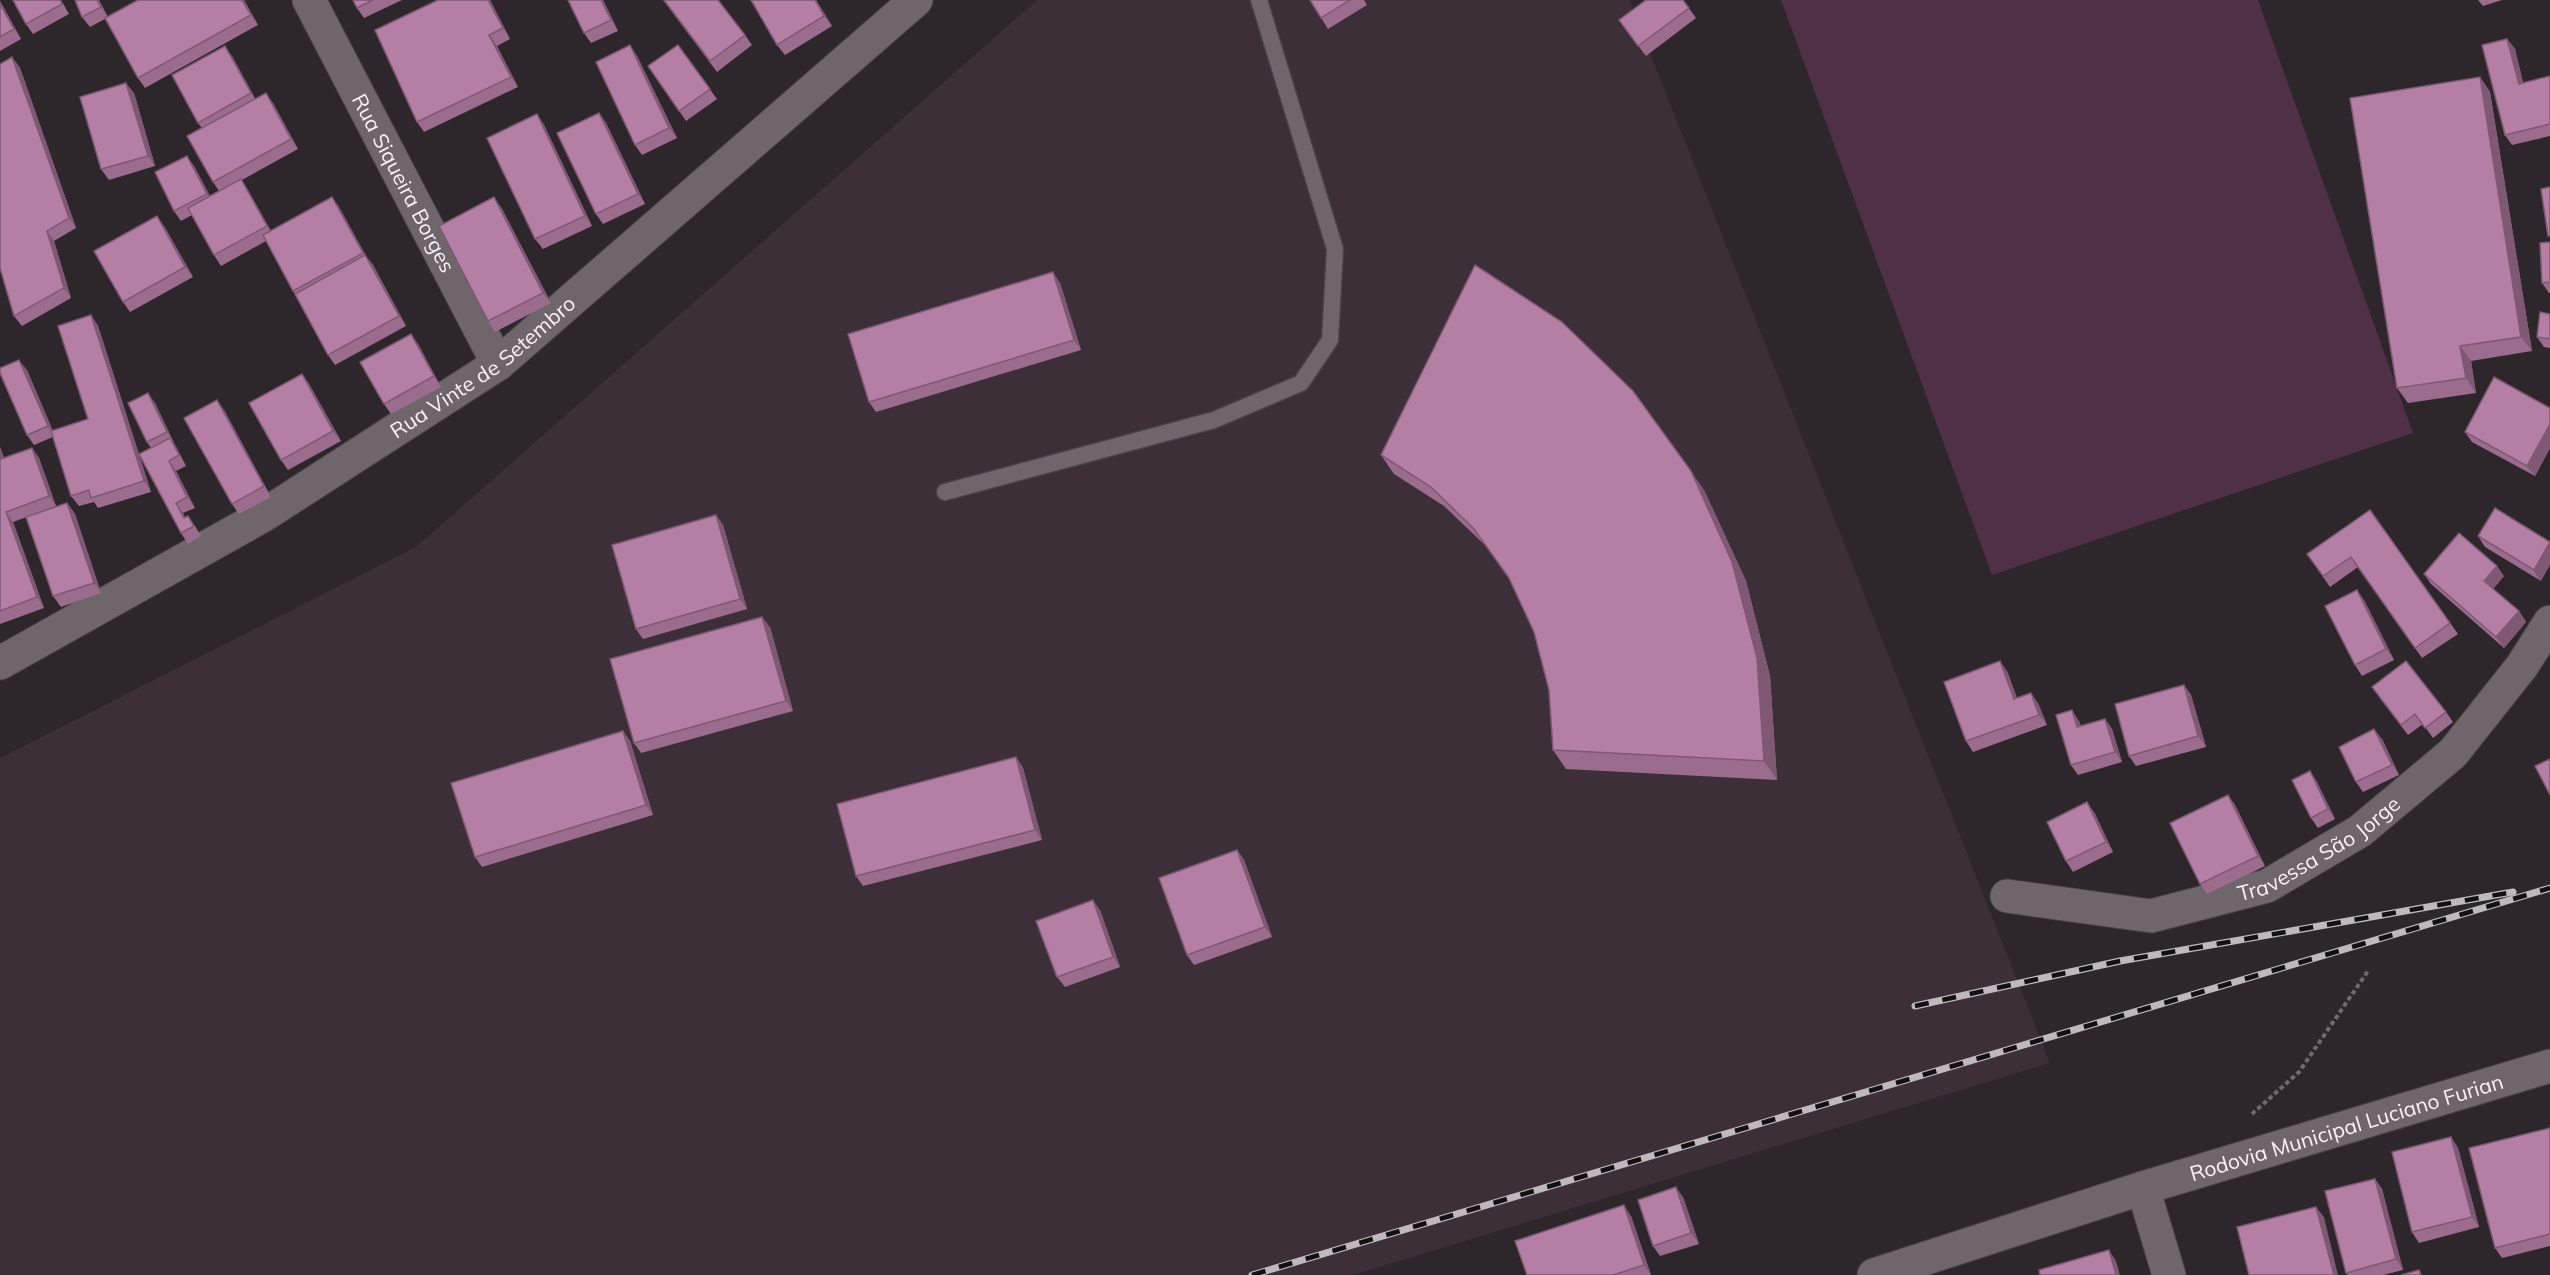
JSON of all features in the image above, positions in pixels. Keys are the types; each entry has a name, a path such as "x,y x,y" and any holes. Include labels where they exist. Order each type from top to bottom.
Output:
{"street":[{"name":"Rua Siqueira Borges","path":"309,0 498,364"},
{"name":"Rua Vinte de Setembro","path":"0,663 264,515 498,364 916,0"},
{"name":"Travessa São Jorge","path":"2007,896 2151,916 2266,886 2360,831 2453,753 2522,666 2550,622"},
{"name":"Rodovia Municipal Luciano Furian","path":"1874,1275 2143,1188 2550,1066"},
{"path":"2143,1188 2169,1275"}],"lane":[{"path":"945,492 1214,420 1301,383 1330,340 1335,249 1259,0"}],"path":[{"path":"2246,1119 2299,1072 2368,971"}],"shaded area":[{"path":"1037,0 1629,0 2050,1063 1353,1275 0,1275 0,758 416,547"},
{"path":"1781,0 2258,0 2413,433 1992,575"}],"building":[{"path":"13,0 60,0 62,4 26,24"},
{"path":"75,0 97,0 101,7 82,17"},
{"path":"138,0 242,0 251,15 138,78 105,18"},
{"path":"353,0 373,0 357,8"},
{"path":"438,0 488,0 503,28 489,35 511,77 417,122 375,30"},
{"path":"568,0 601,0 611,20 584,33"},
{"path":"664,0 718,0 745,35 710,61"},
{"path":"751,0 815,0 824,16 777,45"},
{"path":"1310,0 1350,0 1321,18"},
{"path":"1646,0 1683,0 1689,8 1638,46 1619,20"},
{"path":"0,4 14,29 0,37"},
{"path":"2507,39 2519,84 2550,76 2550,124 2505,135 2482,45"},
{"path":"630,45 669,128 635,145 596,62"},
{"path":"678,45 710,89 679,111 648,66"},
{"path":"225,46 251,93 198,123 172,75"},
{"path":"12,57 69,218 47,231 64,288 14,316 0,268 0,64"},
{"path":"2480,77 2521,337 2460,346 2466,378 2397,388 2350,98"},
{"path":"126,83 148,156 101,169 80,97"},
{"path":"266,93 291,139 213,182 187,136"},
{"path":"599,113 638,194 596,214 557,133"},
{"path":"537,114 585,216 535,239 487,138"},
{"path":"187,156 207,194 174,211 155,172"},
{"path":"241,179 267,226 214,255 188,208"},
{"path":"2550,187 2550,236 2548,236 2541,189"},
{"path":"332,197 363,253 293,291 263,235"},
{"path":"494,197 543,293 488,321 439,226"},
{"path":"157,216 185,267 123,302 94,251"},
{"path":"2550,242 2550,282 2542,283 2540,243"},
{"path":"365,255 399,316 328,355 295,294"},
{"path":"1475,265 1562,322 1633,391 1691,471 1732,562 1757,658 1764,761 1553,750 1549,690 1534,632 1509,578 1474,529 1431,487 1381,455"},
{"path":"1053,272 1074,340 869,402 848,334"},
{"path":"2540,312 2550,314 2550,339 2537,337"},
{"path":"91,315 144,481 91,498 89,490 71,496 51,431 88,419 58,326"},
{"path":"411,334 434,376 384,404 360,362"},
{"path":"19,360 48,426 27,435 0,373 0,368"},
{"path":"302,374 333,431 281,460 249,403"},
{"path":"2494,377 2550,408 2550,424 2527,466 2465,432"},
{"path":"148,393 167,432 147,442 128,403"},
{"path":"217,400 264,486 232,504 184,418"},
{"path":"170,438 179,455 169,461 187,497 176,503 184,518 188,516 194,526 181,533 139,454"},
{"path":"32,448 49,496 6,512 37,597 0,611 0,457 1,459"},
{"path":"67,503 94,583 53,596 26,517"},
{"path":"2495,508 2550,542 2534,570 2478,536"},
{"path":"2370,510 2450,623 2415,648 2351,557 2323,576 2307,554"},
{"path":"716,515 740,599 636,629 612,545"},
{"path":"2459,533 2497,566 2484,581 2519,611 2496,637 2424,574"},
{"path":"2357,590 2386,649 2355,665 2325,606"},
{"path":"762,617 786,701 634,743 610,659"},
{"path":"2000,661 2014,699 2031,693 2039,715 1966,741 1944,682"},
{"path":"2406,661 2446,712 2425,728 2415,714 2401,725 2372,687"},
{"path":"2184,685 2198,736 2129,756 2115,704"},
{"path":"2072,710 2077,727 2105,719 2115,752 2071,765 2056,715"},
{"path":"2374,729 2392,765 2356,782 2339,747"},
{"path":"623,731 646,805 475,857 451,783"},
{"path":"1016,757 1035,830 856,876 837,804"},
{"path":"2550,759 2550,795 2535,766"},
{"path":"2310,771 2328,809 2311,818 2292,780"},
{"path":"2228,795 2258,856 2200,884 2170,823"},
{"path":"2087,802 2106,842 2066,861 2047,822"},
{"path":"1237,850 1265,927 1187,955 1159,878"},
{"path":"1093,900 1113,957 1057,977 1036,921"},
{"path":"2550,1128 2550,1234 2495,1248 2469,1148"},
{"path":"2451,1137 2472,1217 2412,1232 2392,1152"},
{"path":"2375,1179 2396,1259 2346,1273 2325,1191"},
{"path":"1676,1187 1691,1233 1653,1246 1638,1200"},
{"path":"1624,1205 1644,1265 1613,1275 1527,1275 1515,1241"},
{"path":"2316,1207 2334,1275 2249,1275 2237,1227"},
{"path":"2109,1250 2116,1275 2040,1275 2039,1270"},
{"path":"2419,1270 2421,1275 2401,1275"}],"railway":[{"path":"1252,1275 2550,888"},
{"path":"1915,1006 2120,961 2513,892"}]}
